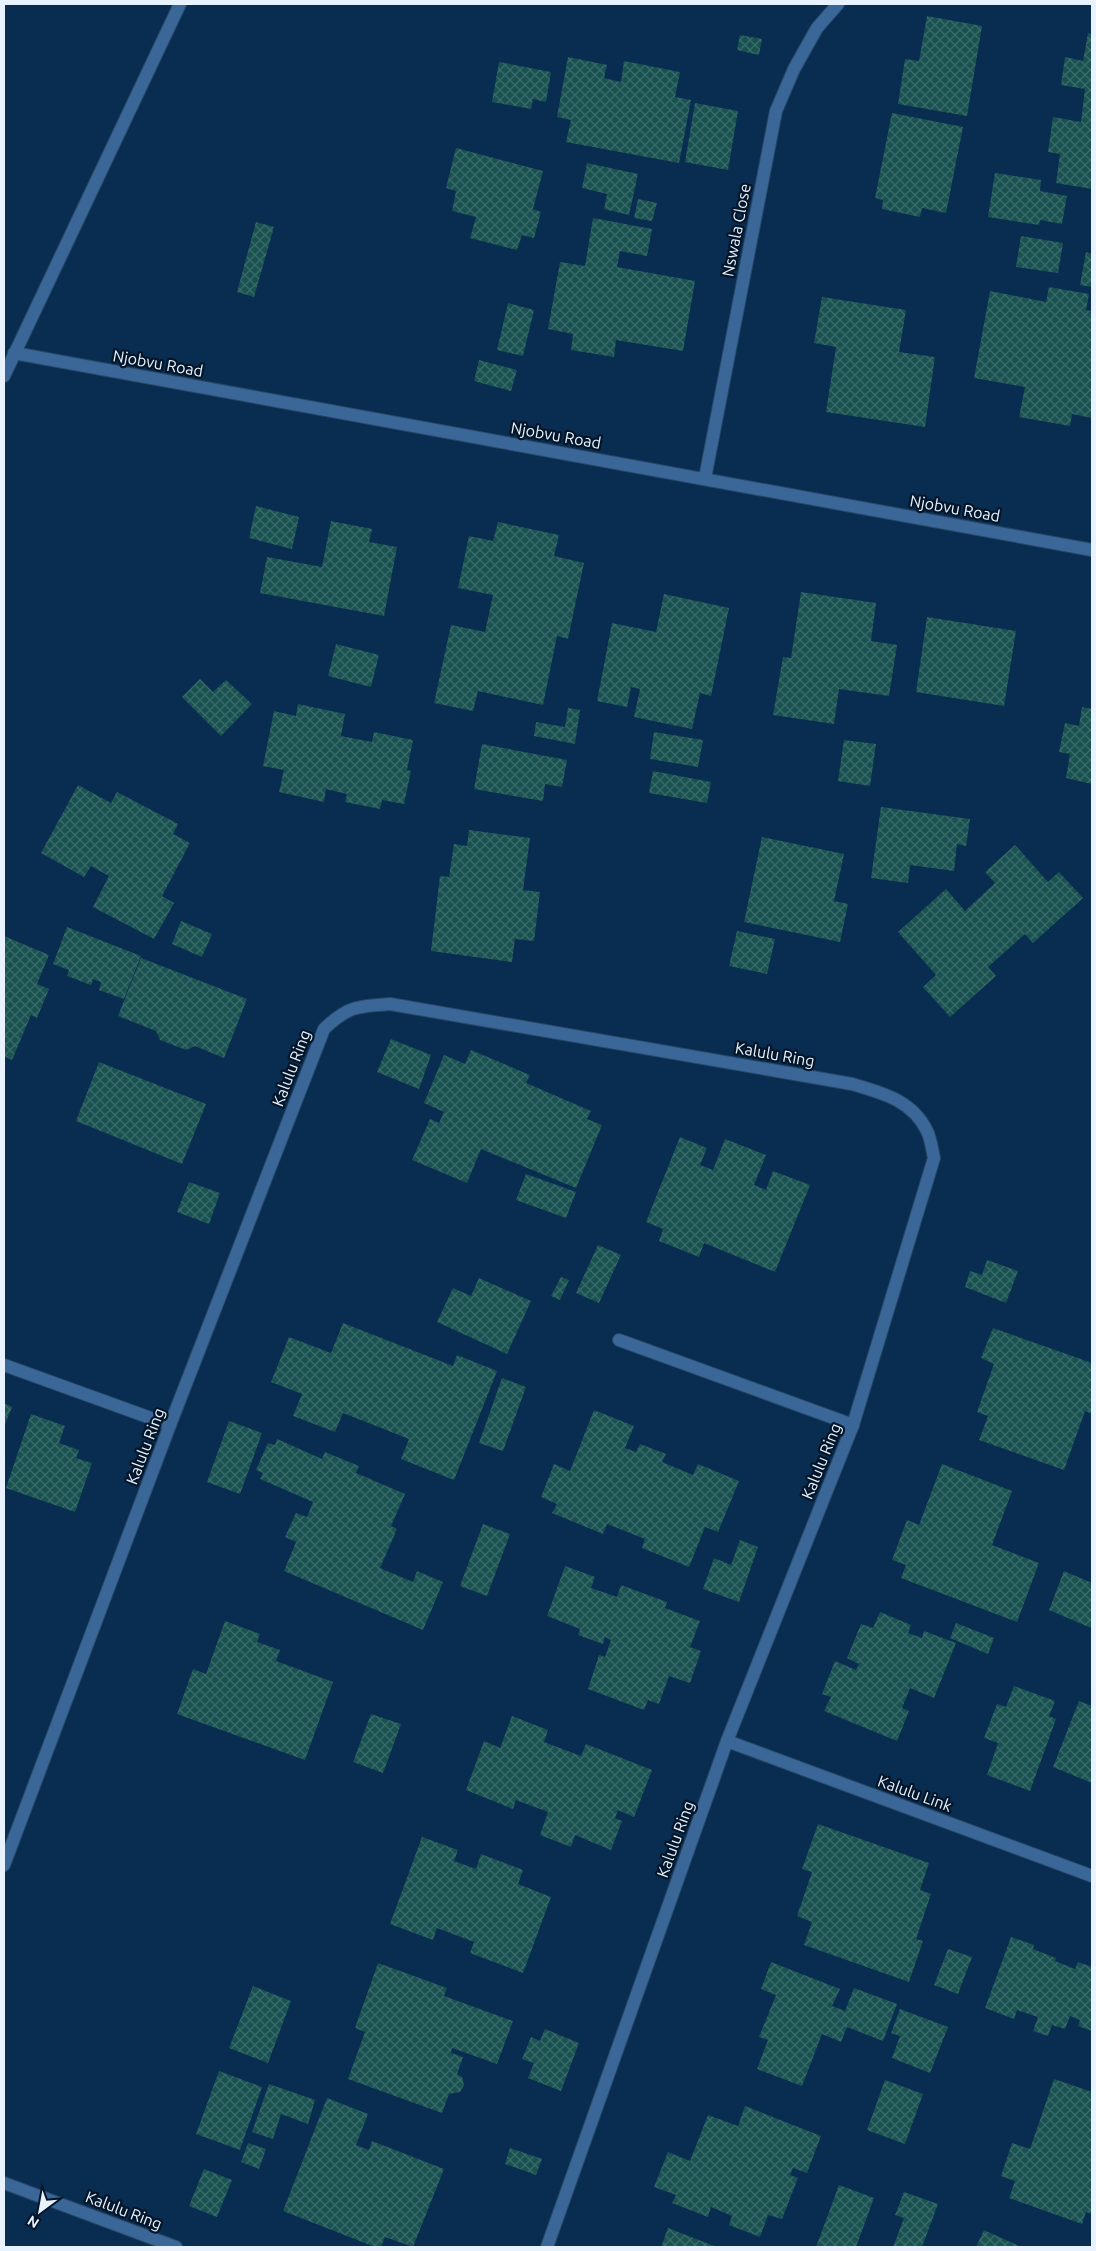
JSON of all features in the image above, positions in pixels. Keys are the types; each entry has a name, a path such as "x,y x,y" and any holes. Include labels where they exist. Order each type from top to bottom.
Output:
{"street":[{"path":"4,376 180,4"},
{"name":"Nswala Close","path":"705,478 776,111 794,69 817,28 838,4"},
{"name":"Njobvu Road","path":"14,353 1092,550"},
{"name":"Kalulu Ring","path":"4,1866 170,1425 324,1029 339,1014 359,1006 390,1004 852,1084 888,1094 912,1109 928,1132 934,1158 853,1425 727,1742 547,2247"},
{"path":"619,1340 853,1425"},
{"path":"4,1365 170,1425"},
{"name":"Kalulu Link","path":"727,1742 1092,1876"},
{"name":"Kalulu Ring","path":"4,2183 176,2247"}],"building":[{"path":"927,16 982,26 967,116 898,104 905,59 919,61"},
{"path":"1088,33 1092,34 1092,189 1056,183 1060,154 1048,152 1053,117 1081,122 1085,89 1061,85 1065,57 1083,61"},
{"path":"740,35 762,39 759,55 737,50"},
{"path":"568,57 607,65 604,78 621,82 624,61 680,72 675,97 691,100 679,163 566,142 571,120 557,117"},
{"path":"499,62 551,72 546,102 533,99 531,109 492,102"},
{"path":"695,103 738,111 728,170 685,162"},
{"path":"892,113 963,127 946,213 922,208 920,217 882,209 883,200 875,198"},
{"path":"456,148 543,171 533,209 541,212 534,238 522,235 517,250 470,238 476,217 452,211 456,191 446,188"},
{"path":"587,163 638,174 629,215 604,209 607,194 582,188"},
{"path":"995,173 1041,180 1040,191 1067,196 1062,224 1040,220 1039,225 988,217"},
{"path":"638,199 657,203 652,221 634,218"},
{"path":"593,218 652,229 647,256 620,251 617,267 695,281 683,351 616,340 614,357 571,350 573,334 548,329 560,262 585,266"},
{"path":"256,222 274,227 254,297 237,292"},
{"path":"1021,236 1063,243 1058,273 1016,267"},
{"path":"1086,252 1092,254 1092,287 1080,285"},
{"path":"1049,287 1089,294 1086,310 1092,311 1092,418 1072,414 1070,426 1019,417 1025,387 974,378 990,291 1046,302"},
{"path":"822,297 906,310 899,352 935,357 925,427 826,412 836,347 814,343"},
{"path":"508,303 534,310 523,356 497,350"},
{"path":"479,360 517,370 511,391 474,381"},
{"path":"256,506 299,517 292,549 249,538"},
{"path":"331,521 372,529 369,542 397,547 384,616 260,593 267,557 322,567"},
{"path":"498,522 559,535 554,556 584,563 568,639 557,636 543,705 478,691 473,711 434,703 451,625 485,632 493,595 458,588 469,536 493,541"},
{"path":"801,592 876,603 871,641 897,645 889,696 839,689 834,724 773,715 783,657 791,658"},
{"path":"664,594 729,608 711,696 700,693 692,729 634,717 640,689 631,687 627,707 597,701 612,623 656,632"},
{"path":"927,617 1016,631 1004,706 916,692"},
{"path":"336,644 379,655 371,687 328,676"},
{"path":"200,679 213,692 226,680 252,704 221,736 182,697"},
{"path":"298,704 345,714 341,736 372,742 374,732 413,740 407,770 411,771 404,804 382,800 380,809 345,802 347,794 326,789 324,802 279,792 284,770 263,766 274,711 296,716"},
{"path":"1082,707 1092,709 1092,784 1066,778 1070,754 1059,752 1065,723 1079,726"},
{"path":"568,708 580,710 575,744 534,736 536,722 565,727"},
{"path":"654,732 703,740 698,767 650,759"},
{"path":"844,740 876,744 870,786 838,781"},
{"path":"482,744 567,760 562,787 545,784 543,801 474,789"},
{"path":"653,771 711,782 707,803 649,793"},
{"path":"78,785 111,803 117,792 178,824 173,834 190,843 162,896 174,903 154,939 93,907 109,876 91,866 84,877 41,853"},
{"path":"881,807 970,819 966,846 957,844 954,871 910,865 908,883 871,878"},
{"path":"469,830 530,838 523,890 540,892 534,941 515,939 512,962 431,951 440,876 449,877 454,844 467,846"},
{"path":"762,837 844,854 834,901 848,904 840,942 744,922"},
{"path":"1015,845 1048,882 1059,872 1083,898 1033,943 1025,934 988,967 996,976 950,1017 923,987 936,975 898,932 946,889 965,911 995,883 985,872"},
{"path":"181,921 212,934 202,957 172,944"},
{"path":"67,927 141,956 124,999 99,990 101,982 93,979 91,985 67,976 69,970 53,964"},
{"path":"737,931 775,939 767,974 729,966"},
{"path":"4,936 49,955 37,984 49,989 37,1018 31,1015 12,1060 4,1056"},
{"path":"141,958 247,999 224,1058 195,1046 186,1050 160,1040 156,1031 118,1016"},
{"path":"391,1039 431,1055 419,1089 377,1072"},
{"path":"471,1050 530,1075 526,1083 591,1111 587,1119 602,1125 576,1188 481,1149 467,1183 412,1160 430,1119 439,1123 444,1112 424,1103 444,1055 465,1064"},
{"path":"99,1062 206,1104 182,1164 76,1121"},
{"path":"680,1137 707,1148 700,1165 713,1170 725,1139 766,1155 754,1185 766,1190 773,1171 810,1185 775,1272 704,1243 699,1257 659,1241 663,1229 646,1222"},
{"path":"526,1174 576,1192 566,1218 516,1200"},
{"path":"189,1182 220,1193 209,1224 177,1212"},
{"path":"598,1245 621,1255 599,1303 576,1293"},
{"path":"987,1260 1018,1271 1006,1303 965,1287 970,1271 982,1275"},
{"path":"561,1277 569,1280 560,1300 551,1296"},
{"path":"479,1278 531,1301 507,1354 437,1322 453,1288 471,1296"},
{"path":"343,1323 453,1366 457,1355 497,1371 454,1480 401,1459 409,1439 343,1413 335,1432 293,1416 302,1394 271,1382 289,1337 331,1353"},
{"path":"993,1328 1092,1363 1092,1414 1085,1411 1064,1470 979,1440 988,1416 977,1412 994,1364 981,1358"},
{"path":"502,1378 526,1387 503,1451 479,1443"},
{"path":"4,1403 12,1407 4,1427"},
{"path":"594,1410 634,1426 625,1448 636,1452 640,1444 666,1454 662,1462 693,1475 698,1464 739,1481 718,1532 705,1527 689,1567 642,1548 645,1539 607,1524 603,1534 552,1513 557,1504 541,1497 554,1464 570,1471"},
{"path":"31,1414 65,1426 59,1443 79,1450 76,1458 92,1463 75,1512 6,1488"},
{"path":"229,1421 262,1433 240,1494 207,1482"},
{"path":"277,1439 322,1459 325,1452 359,1466 356,1473 405,1494 391,1526 397,1529 380,1568 413,1582 417,1571 443,1582 423,1630 284,1571 296,1542 285,1537 296,1513 307,1517 313,1502 260,1479 263,1473 256,1470 268,1443 275,1445"},
{"path":"942,1464 1012,1491 992,1545 1039,1563 1017,1622 901,1578 906,1565 892,1560 907,1520 919,1525"},
{"path":"483,1524 510,1534 487,1596 460,1586"},
{"path":"740,1540 758,1547 739,1602 703,1589 714,1558 731,1565"},
{"path":"565,1566 595,1577 591,1588 617,1597 621,1585 667,1602 665,1608 700,1621 690,1647 701,1651 690,1683 669,1676 659,1704 648,1700 644,1710 588,1689 599,1655 605,1657 611,1640 605,1637 603,1644 578,1635 580,1629 547,1616"},
{"path":"1064,1571 1092,1583 1091,1628 1049,1610"},
{"path":"880,1612 911,1625 908,1633 922,1638 924,1631 956,1643 934,1698 910,1688 902,1708 909,1711 897,1741 824,1711 831,1697 822,1694 835,1661 856,1670 859,1664 847,1658 861,1624 873,1628"},
{"path":"225,1621 260,1634 257,1642 280,1650 276,1661 333,1682 305,1760 177,1714 193,1669 206,1674"},
{"path":"956,1623 994,1638 988,1654 950,1638"},
{"path":"1014,1686 1055,1701 1049,1716 1056,1719 1030,1791 987,1775 998,1743 984,1738 997,1704 1006,1707"},
{"path":"1079,1701 1092,1706 1092,1783 1053,1767"},
{"path":"371,1714 401,1724 383,1773 353,1762"},
{"path":"512,1716 548,1730 544,1742 581,1756 586,1744 652,1770 634,1817 618,1810 615,1818 622,1821 611,1850 575,1835 571,1847 540,1835 548,1812 516,1800 513,1809 466,1790 484,1741 500,1748"},
{"path":"818,1824 929,1863 920,1890 931,1894 916,1939 923,1941 909,1982 804,1945 812,1922 797,1916 812,1872 802,1869"},
{"path":"422,1837 458,1850 454,1861 476,1869 481,1854 523,1870 518,1884 551,1897 523,1973 470,1953 474,1942 437,1928 433,1940 390,1924"},
{"path":"1011,1937 1034,1945 1033,1949 1056,1958 1055,1961 1075,1969 1078,1962 1092,1967 1092,2031 1078,2026 1080,2020 1070,2016 1065,2029 1052,2025 1048,2036 1033,2031 1038,2017 1017,2010 1014,2019 985,2008"},
{"path":"948,1949 972,1957 958,1994 934,1985"},
{"path":"771,1962 840,1989 832,2006 845,2011 854,1988 897,2004 883,2041 847,2027 841,2042 822,2034 802,2086 757,2069 768,2040 759,2037 776,1995 761,1989"},
{"path":"378,1963 447,1988 444,1996 513,2021 497,2064 452,2048 451,2053 463,2057 457,2074 462,2077 464,2085 460,2092 449,2094 442,2113 348,2079 365,2032 355,2028"},
{"path":"253,1986 291,2001 268,2063 229,2048"},
{"path":"900,2009 948,2027 930,2073 892,2058 900,2036 891,2033"},
{"path":"545,2029 579,2043 561,2091 528,2078 534,2063 522,2059 531,2037 540,2041"},
{"path":"219,2071 262,2087 240,2150 196,2134"},
{"path":"1054,2079 1092,2092 1092,2214 1086,2212 1082,2224 1009,2198 1015,2181 1001,2176 1012,2143 1030,2149"},
{"path":"885,2080 923,2094 905,2144 867,2130"},
{"path":"269,2084 315,2100 308,2124 281,2114 273,2139 252,2132"},
{"path":"327,2098 368,2114 356,2145 369,2150 372,2141 444,2169 413,2247 385,2237 381,2247 375,2247 283,2211"},
{"path":"745,2106 821,2136 807,2173 793,2168 790,2175 798,2178 782,2219 768,2215 760,2237 729,2225 732,2216 711,2207 708,2217 672,2203 676,2195 654,2187 668,2152 690,2161 708,2115 738,2126"},
{"path":"248,2143 266,2149 259,2169 241,2162"},
{"path":"510,2148 542,2159 536,2175 505,2164"},
{"path":"204,2169 232,2180 217,2217 189,2206"},
{"path":"839,2185 874,2198 856,2247 816,2247"},
{"path":"904,2192 938,2204 922,2247 893,2247 904,2218 895,2215"},
{"path":"668,2228 717,2247 661,2247"},
{"path":"984,2230 1021,2247 976,2247"}]}
